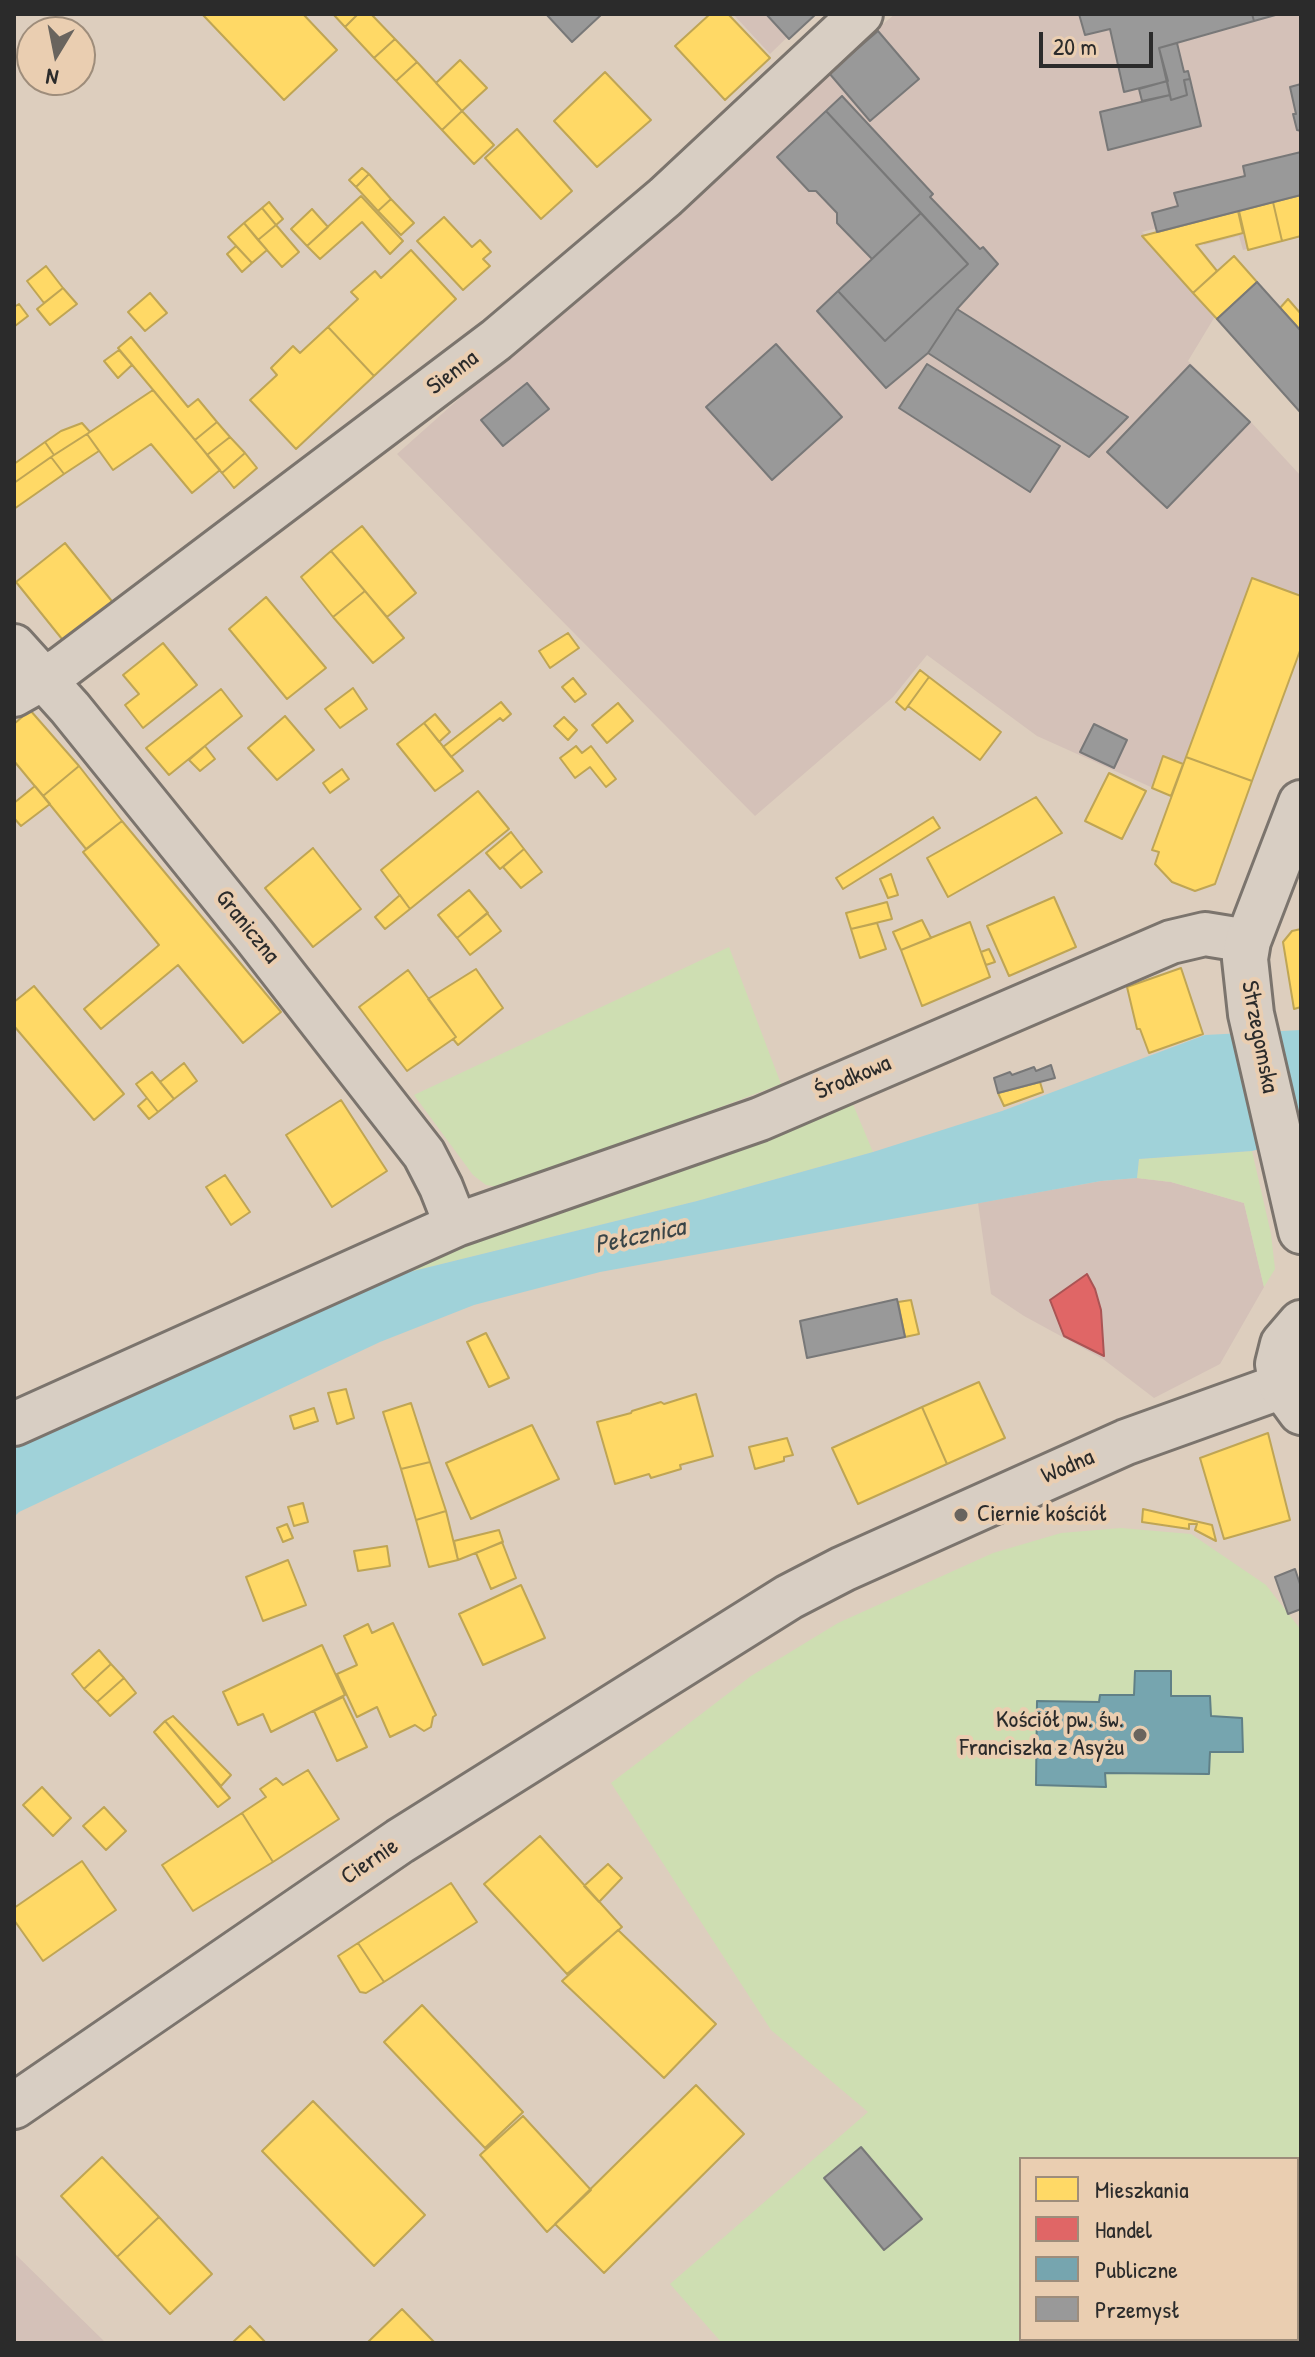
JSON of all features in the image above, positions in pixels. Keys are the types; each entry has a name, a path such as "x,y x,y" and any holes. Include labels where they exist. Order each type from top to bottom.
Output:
{"street":[{"name":"Sienna","path":"28,687 62,668 496,340 665,197 861,14"},
{"name":"Graniczna","path":"14,646 28,687 255,937 424,1154 456,1225"},
{"name":"Strzegomska","path":"1298,1217 1251,1014 1245,959 1248,941 1301,803"},
{"name":"Środkowa","path":"456,1225 760,1119 1171,942 1205,934 1248,941"},
{"path":"14,1424 456,1225"},
{"path":"1292,1399 1278,1364 1283,1344 1301,1323"},
{"name":"Wodna","path":"734,1631 843,1569 1126,1442 1292,1399"},
{"name":"Ciernie","path":"14,2106 400,1841 734,1631"}],"shaded area":[{"path":"733,14 811,14 770,54"},
{"path":"895,14 1301,14 1301,235 1243,250 1239,236 1204,245 1197,218 1142,232 1217,313 1188,361 1301,476 1301,648 1186,757 1171,796 1037,736 927,655 893,697 755,816 397,454"},
{"path":"1137,1178 1171,1182 1244,1203 1264,1287 1220,1364 1154,1398 1103,1359 1024,1316 991,1294 978,1203 1101,1181"},
{"path":"14,2253 106,2343 14,2343"}],"green space":[{"path":"729,947 781,1084 525,1182 499,1187 486,1185 473,1175 414,1095"},
{"path":"852,1102 873,1152 697,1201 401,1274 121,1392 404,1262"},
{"path":"1252,1151 1271,1234 1275,1269 1264,1287 1244,1203 1171,1182 1137,1178 1139,1159"},
{"path":"1121,1528 1191,1534 1266,1585 1301,1630 1299,2186 1299,2157 1019,2157 1019,2341 1218,2343 722,2343 670,2284 868,2112 771,2030 611,1783 751,1676 838,1623 993,1553 1061,1533"}],"water":[{"name":"Pełcznica","path":"1301,1030 1301,1138 1252,1151 1139,1159 1137,1178 1101,1181 600,1272 474,1305 380,1342 14,1517 14,1446 121,1392 401,1274 697,1201 873,1152 1002,1111 1205,1035"}],"building: Mieszkania":[{"path":"202,14 303,14 337,50 284,100"},
{"path":"333,14 358,14 345,27"},
{"path":"358,14 371,14 395,39 374,58 345,27"},
{"path":"710,14 728,14 770,58 725,100 675,46"},
{"path":"395,39 417,62 396,81 374,58"},
{"path":"460,60 487,88 462,111 436,83"},
{"path":"417,62 462,111 442,130 396,81"},
{"path":"605,72 651,120 597,167 554,121"},
{"path":"462,111 494,145 474,164 442,130"},
{"path":"517,129 572,191 541,219 485,158"},
{"path":"362,168 369,174 356,187 349,180"},
{"path":"369,174 391,199 378,211 356,187"},
{"path":"1301,195 1301,236 1282,241 1273,202"},
{"path":"361,196 403,241 390,254 362,222 320,259 307,246"},
{"path":"391,199 414,223 401,235 378,211"},
{"path":"269,202 283,219 276,225 262,208"},
{"path":"1273,202 1282,241 1248,250 1239,211"},
{"path":"262,208 276,225 258,240 244,223"},
{"path":"312,209 328,227 307,246 291,229"},
{"path":"1238,211 1243,233 1196,245 1217,271 1193,293 1142,236"},
{"path":"444,217 472,247 480,240 491,252 483,259 490,266 463,290 417,241"},
{"path":"244,223 267,250 252,263 228,237"},
{"path":"276,225 299,252 282,267 258,240"},
{"path":"236,246 252,263 242,272 227,254"},
{"path":"411,250 456,299 374,376 328,327 358,299 351,292 375,271 381,278"},
{"path":"1234,256 1257,282 1217,319 1193,293"},
{"path":"46,266 63,288 44,303 27,281"},
{"path":"63,288 77,304 50,325 37,309"},
{"path":"150,293 167,313 145,331 128,312"},
{"path":"1288,299 1301,314 1301,331 1280,308"},
{"path":"19,304 28,316 15,326 14,307"},
{"path":"328,327 374,376 296,449 250,400 277,375 271,368 293,346 300,353"},
{"path":"131,337 188,407 198,399 217,422 195,440 118,348"},
{"path":"119,350 132,365 118,378 104,361"},
{"path":"153,390 220,470 192,493 151,444 113,470 87,434"},
{"path":"217,422 230,437 207,455 195,440"},
{"path":"82,423 90,432 54,455 45,442 61,431"},
{"path":"87,434 99,451 64,474 51,457"},
{"path":"230,437 245,453 222,473 207,455"},
{"path":"45,442 54,455 14,483 14,464"},
{"path":"245,453 257,468 234,488 222,473"},
{"path":"51,457 64,474 14,509 14,483"},
{"path":"362,526 416,593 387,617 331,551"},
{"path":"65,543 115,605 66,644 16,582"},
{"path":"331,551 365,591 333,617 301,577"},
{"path":"1252,578 1301,596 1301,648 1252,781 1186,757"},
{"path":"365,591 404,638 373,663 333,617"},
{"path":"266,597 326,668 287,699 229,629"},
{"path":"568,633 579,648 550,668 539,651"},
{"path":"163,643 197,685 143,728 125,705 139,694 123,675"},
{"path":"920,670 929,677 905,710 896,702"},
{"path":"929,677 1001,732 980,760 908,706"},
{"path":"573,678 586,694 575,702 562,687"},
{"path":"353,688 367,709 340,728 325,709"},
{"path":"221,689 242,716 169,775 146,748"},
{"path":"501,702 511,714 503,721 500,718 451,757 443,747"},
{"path":"618,703 633,721 607,743 592,725"},
{"path":"30,710 79,766 43,796 14,761 14,724"},
{"path":"435,714 450,732 439,742 424,723"},
{"path":"285,716 314,750 277,780 248,748"},
{"path":"564,717 577,730 568,740 554,726"},
{"path":"424,723 463,771 435,791 397,744"},
{"path":"205,746 215,759 200,771 189,760"},
{"path":"576,746 582,753 591,746 616,779 606,787 590,767 575,778 560,758"},
{"path":"1163,756 1183,764 1171,796 1152,788"},
{"path":"1186,757 1252,781 1215,884 1195,891 1172,882 1155,864 1159,852 1152,850"},
{"path":"79,766 122,821 86,849 43,796"},
{"path":"342,769 349,779 330,793 323,783"},
{"path":"1109,773 1146,791 1122,839 1085,821"},
{"path":"35,786 50,804 21,826 14,818 14,803"},
{"path":"478,791 509,829 410,909 381,870"},
{"path":"1036,797 1062,833 948,897 927,858"},
{"path":"933,817 940,828 843,889 836,878"},
{"path":"122,821 281,1012 243,1043 178,965 101,1029 84,1009 159,945 83,852"},
{"path":"511,832 524,849 500,869 486,853"},
{"path":"313,848 361,909 313,947 265,888"},
{"path":"524,849 542,872 521,888 503,867"},
{"path":"891,874 898,895 888,898 880,879"},
{"path":"469,890 488,913 457,938 438,915"},
{"path":"400,895 410,909 385,929 375,917"},
{"path":"1054,897 1076,947 1009,976 987,926"},
{"path":"887,902 892,919 851,929 846,913"},
{"path":"487,913 501,931 470,955 457,938"},
{"path":"922,920 931,938 901,950 893,932"},
{"path":"970,922 990,977 922,1006 901,950"},
{"path":"877,923 886,949 860,958 851,929"},
{"path":"1301,929 1301,1007 1294,1009 1283,942 1292,931"},
{"path":"989,949 995,962 986,965 981,952"},
{"path":"1181,968 1203,1034 1149,1053 1140,1029 1137,1029 1127,987"},
{"path":"476,969 503,1008 458,1045 453,1039 456,1037 428,999"},
{"path":"408,970 456,1037 407,1071 359,1007"},
{"path":"34,986 124,1094 94,1120 14,1026 14,1002"},
{"path":"184,1063 197,1081 174,1099 160,1082"},
{"path":"152,1072 174,1099 158,1112 136,1084"},
{"path":"1040,1082 1043,1092 1004,1106 998,1093"},
{"path":"147,1098 158,1112 149,1119 138,1106"},
{"path":"341,1100 387,1171 332,1207 286,1135"},
{"path":"225,1175 250,1212 231,1225 206,1187"},
{"path":"911,1300 919,1334 905,1337 898,1302"},
{"path":"486,1333 509,1378 489,1387 467,1342"},
{"path":"979,1382 1005,1438 947,1464 922,1407"},
{"path":"346,1389 354,1418 337,1424 328,1393"},
{"path":"696,1394 713,1456 680,1465 681,1469 651,1478 649,1474 615,1484 597,1422"},
{"path":"411,1403 430,1462 401,1469 383,1412"},
{"path":"922,1407 947,1464 858,1504 832,1448"},
{"path":"314,1408 318,1421 294,1429 290,1416"},
{"path":"532,1425 559,1479 471,1519 446,1463"},
{"path":"1268,1433 1290,1520 1224,1539 1200,1458"},
{"path":"787,1438 793,1455 784,1457 784,1461 755,1469 749,1447"},
{"path":"430,1462 446,1511 416,1520 401,1469"},
{"path":"303,1503 308,1522 294,1526 288,1507"},
{"path":"1143,1509 1212,1525 1216,1541 1195,1530 1197,1524 1189,1524 1189,1529 1142,1522"},
{"path":"446,1511 458,1560 429,1567 416,1520"},
{"path":"287,1524 293,1538 283,1542 277,1528"},
{"path":"499,1530 503,1542 458,1560 454,1541"},
{"path":"502,1542 516,1578 491,1589 476,1553"},
{"path":"387,1546 390,1566 358,1571 354,1551"},
{"path":"288,1560 306,1605 263,1621 246,1577"},
{"path":"521,1585 545,1638 483,1665 459,1614"},
{"path":"393,1623 436,1715 431,1727 424,1731 415,1725 390,1737 377,1707 357,1717 337,1674 357,1665 344,1636 368,1624 372,1633"},
{"path":"322,1645 345,1695 271,1732 263,1714 238,1725 223,1692"},
{"path":"99,1650 111,1664 84,1689 72,1674"},
{"path":"111,1664 124,1678 97,1702 84,1689"},
{"path":"124,1678 136,1693 110,1716 97,1702"},
{"path":"343,1697 367,1747 337,1761 314,1711"},
{"path":"173,1716 231,1775 221,1786 165,1721"},
{"path":"165,1721 230,1798 218,1807 154,1732"},
{"path":"308,1770 339,1819 273,1862 242,1813 266,1797 260,1789 276,1778 283,1785"},
{"path":"42,1787 71,1818 53,1836 23,1805"},
{"path":"104,1807 126,1831 106,1850 83,1826"},
{"path":"242,1813 273,1862 193,1911 162,1865"},
{"path":"540,1836 622,1927 567,1974 484,1884"},
{"path":"82,1861 116,1910 43,1961 14,1920 14,1908"},
{"path":"608,1864 622,1878 599,1902 584,1886"},
{"path":"451,1883 477,1922 384,1982 358,1943"},
{"path":"618,1930 716,2024 664,2078 562,1981"},
{"path":"358,1943 384,1982 366,1993 360,1992 338,1956"},
{"path":"422,2005 523,2112 485,2148 384,2042"},
{"path":"696,2085 744,2134 604,2273 555,2224"},
{"path":"313,2101 425,2215 374,2266 262,2151"},
{"path":"523,2116 591,2190 547,2232 480,2155"},
{"path":"102,2157 159,2217 117,2257 61,2196"},
{"path":"159,2217 212,2274 170,2314 117,2257"},
{"path":"402,2309 435,2343 367,2343"},
{"path":"250,2326 266,2343 232,2343"}],"building: Handel":[{"path":"1087,1274 1101,1310 1104,1356 1064,1336 1050,1300"}],"building: Publiczne":[{"name":"Kościół pw. św. Franciszka z Asyżu","path":"1135,1671 1171,1671 1171,1696 1210,1696 1211,1716 1242,1718 1243,1752 1210,1752 1209,1774 1105,1773 1106,1787 1036,1785 1037,1701 1099,1702 1100,1695 1134,1695"}],"building: Przemysł":[{"path":"546,14 602,14 572,42"},
{"path":"766,14 816,14 789,39"},
{"path":"1079,14 1252,14 1254,21 1159,48 1168,81 1124,92 1110,29 1085,35"},
{"path":"1252,14 1279,14 1254,21"},
{"path":"878,31 919,79 870,121 829,73"},
{"path":"1177,43 1184,72 1188,71 1190,79 1184,80 1187,95 1171,100 1159,48"},
{"path":"1190,79 1201,126 1108,150 1100,112 1170,95 1171,100 1187,95 1184,80"},
{"path":"1167,81 1170,95 1142,101 1139,89"},
{"path":"1301,84 1301,131 1297,130 1293,114 1296,114 1290,87"},
{"path":"842,96 933,194 930,197 998,264 957,309 928,353 886,388 817,311 838,291 885,341 968,264 826,111"},
{"path":"826,111 921,213 872,259 837,223 837,213 816,191 809,191 777,157"},
{"path":"1301,152 1301,195 1157,232 1152,213 1178,206 1174,193 1245,176 1243,166"},
{"path":"921,213 968,264 885,341 838,291"},
{"path":"1257,282 1301,331 1301,413 1217,319"},
{"path":"957,309 1128,417 1089,457 928,353"},
{"path":"776,344 842,417 772,480 706,407"},
{"path":"927,364 1060,446 1030,492 899,408"},
{"path":"1190,365 1250,422 1167,508 1107,452"},
{"path":"527,383 549,409 503,446 481,420"},
{"path":"1094,724 1127,740 1114,768 1080,752"},
{"path":"1051,1065 1055,1078 998,1093 994,1078 1034,1067 1036,1071"},
{"path":"897,1299 905,1337 807,1358 800,1321"},
{"path":"1295,1569 1301,1587 1301,1609 1288,1614 1275,1577"},
{"path":"861,2147 922,2219 884,2250 824,2178"}],"place":[{"name":"Ciernie kościół","path":"961,1515"},
{"name":"Kościół pw. św. Franciszka z Asyżu","path":"1140,1735"}]}
